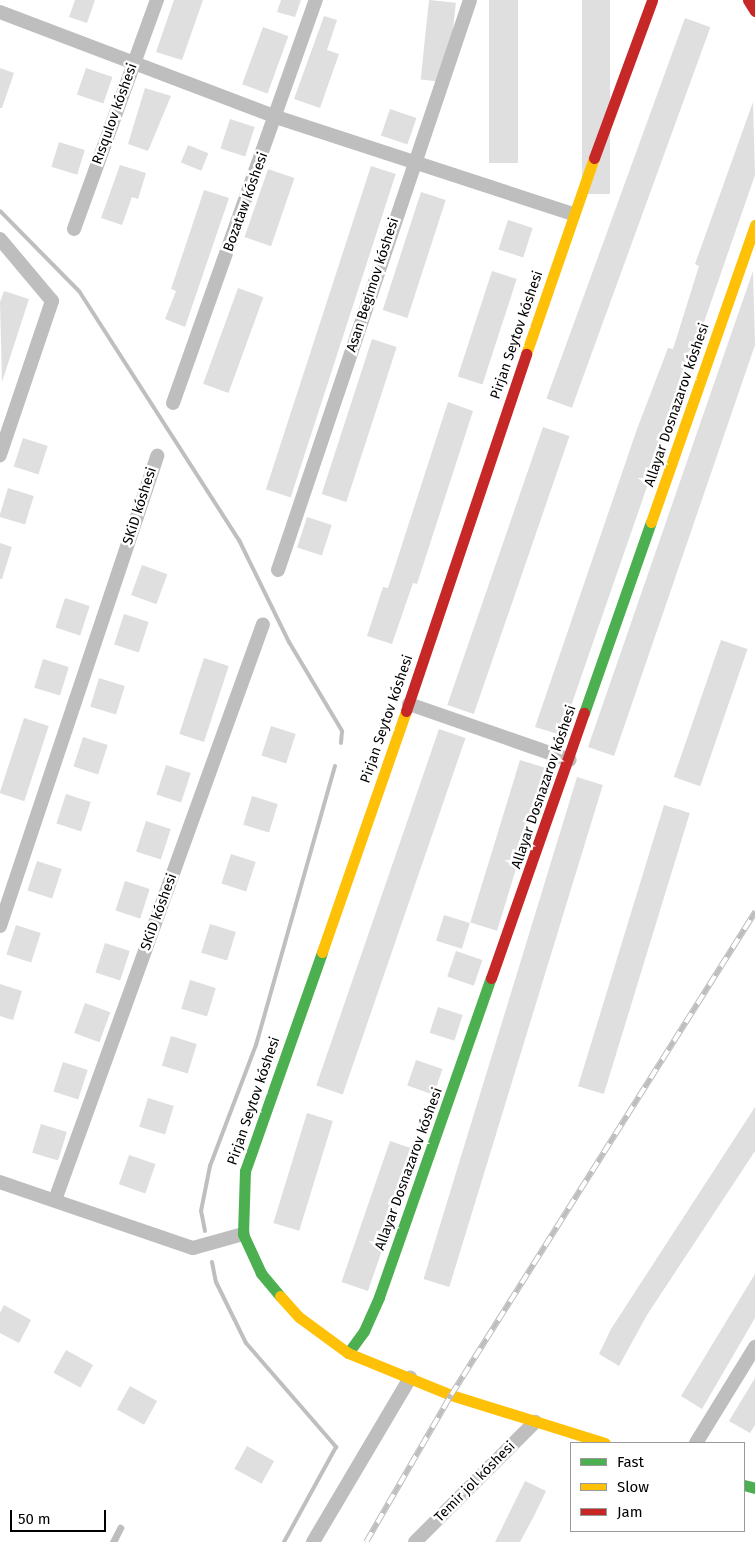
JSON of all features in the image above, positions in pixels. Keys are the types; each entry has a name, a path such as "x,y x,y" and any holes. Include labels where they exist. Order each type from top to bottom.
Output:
{"main road":[{"name":"Pirjan Seytov kóshesi","path":"602,1442 451,1395 348,1353 299,1317 261,1273 243,1234 245,1170 408,704 573,214 652,0"},
{"path":"748,0 755,11"},
{"name":"Allayar Dosnazarov kóshesi","path":"348,1353 364,1331 379,1297 570,760 755,225"}],"street":[{"name":"Rısqulov kóshesi","path":"74,229 157,0"},
{"name":"Bozataw kóshesi","path":"173,403 316,0"},
{"name":"Asan Begimov kóshesi","path":"278,570 414,161 470,0"},
{"path":"0,12 276,117 573,214"},
{"path":"0,239 52,301 0,455"},
{"name":"SKiD kóshesi","path":"0,926 157,456"},
{"name":"SKiD kóshesi","path":"55,1200 263,624"},
{"path":"408,704 570,760"},
{"path":"0,1182 193,1248 243,1234"},
{"path":"697,1442 755,1347"},
{"path":"313,1542 410,1378"},
{"name":"Temir jol kóshesi","path":"415,1542 535,1422"}],"lane":[{"path":"113,1542 120,1528"}],"building":[{"path":"75,0 95,0 87,23 69,17"},
{"path":"174,0 203,0 182,60 156,52"},
{"path":"281,0 301,0 295,17 277,12"},
{"path":"429,0 456,3 447,82 421,80"},
{"path":"489,0 518,0 518,163 489,163"},
{"path":"582,0 610,0 610,194 582,194"},
{"path":"324,16 337,20 327,50 339,54 320,108 294,99"},
{"path":"685,18 710,27 572,408 546,399"},
{"path":"263,27 288,36 268,94 242,84"},
{"path":"0,68 14,73 2,108 0,108"},
{"path":"86,68 112,77 103,104 77,94"},
{"path":"145,88 171,96 148,151 128,144"},
{"path":"753,102 755,175 561,735 535,727 637,429 668,348 673,349 699,266 695,264"},
{"path":"390,109 416,118 407,145 381,135"},
{"path":"230,119 255,127 245,157 220,148"},
{"path":"59,142 85,150 77,175 51,167"},
{"path":"188,145 208,153 201,171 181,163"},
{"path":"120,165 146,173 138,199 132,197 122,225 101,218"},
{"path":"371,166 396,174 291,497 266,489"},
{"path":"268,169 294,178 271,246 245,237"},
{"path":"204,190 229,198 185,327 165,319 176,291 171,289"},
{"path":"421,192 446,200 407,318 383,310"},
{"path":"508,220 533,228 523,258 498,249"},
{"path":"492,271 517,279 482,385 458,377"},
{"path":"753,271 755,345 614,756 588,747"},
{"path":"238,288 263,297 228,393 203,384"},
{"path":"4,291 29,299 2,382 0,302"},
{"path":"372,339 397,347 346,502 322,494"},
{"path":"448,402 473,411 417,584 413,583 392,644 367,636 383,587 388,588"},
{"path":"543,427 569,436 474,714 447,705"},
{"path":"23,438 48,446 38,475 14,467"},
{"path":"8,488 34,496 25,525 0,517"},
{"path":"307,517 332,525 322,555 297,547"},
{"path":"0,543 12,547 2,579 0,579"},
{"path":"142,565 167,574 156,604 131,595"},
{"path":"65,598 90,606 80,636 55,627"},
{"path":"124,614 149,622 139,652 114,644"},
{"path":"721,640 747,649 700,786 674,777"},
{"path":"204,658 229,666 204,742 179,734"},
{"path":"43,659 69,667 60,696 34,688"},
{"path":"99,678 125,686 116,715 90,707"},
{"path":"24,718 49,726 24,801 0,793"},
{"path":"271,726 296,734 286,764 261,755"},
{"path":"439,729 465,738 343,1095 316,1085"},
{"path":"83,737 108,745 98,775 73,766"},
{"path":"520,760 547,768 497,931 470,923"},
{"path":"166,765 191,773 181,803 156,794"},
{"path":"577,777 603,785 449,1287 424,1279"},
{"path":"66,794 91,802 81,832 56,823"},
{"path":"252,796 278,804 269,833 243,825"},
{"path":"664,805 690,813 604,1094 578,1086"},
{"path":"146,821 171,829 161,859 136,851"},
{"path":"231,854 256,862 246,892 221,883"},
{"path":"37,861 62,869 52,899 27,890"},
{"path":"125,881 150,889 140,919 115,910"},
{"path":"444,915 470,923 462,949 436,941"},
{"path":"210,924 236,932 227,961 201,953"},
{"path":"16,925 41,933 31,963 6,954"},
{"path":"105,943 130,951 120,981 95,972"},
{"path":"456,951 482,960 474,986 447,977"},
{"path":"190,980 216,988 207,1017 181,1009"},
{"path":"0,984 22,991 13,1020 0,1016"},
{"path":"85,1003 110,1012 99,1042 74,1033"},
{"path":"438,1007 463,1015 454,1041 430,1033"},
{"path":"171,1036 197,1044 188,1074 162,1066"},
{"path":"416,1060 442,1069 434,1095 407,1086"},
{"path":"63,1062 88,1070 78,1100 53,1091"},
{"path":"148,1098 174,1106 165,1135 139,1127"},
{"path":"755,1107 755,1151 647,1315 619,1366 599,1354 611,1329"},
{"path":"307,1113 333,1121 299,1231 273,1223"},
{"path":"41,1124 67,1132 58,1161 32,1153"},
{"path":"390,1141 416,1150 368,1291 341,1282"},
{"path":"129,1155 155,1164 145,1193 119,1184"},
{"path":"755,1274 755,1318 702,1409 681,1396"},
{"path":"4,1305 31,1320 19,1343 0,1333 0,1313"},
{"path":"66,1350 93,1365 81,1388 53,1373"},
{"path":"755,1378 755,1425 750,1433 729,1421"},
{"path":"130,1386 157,1401 144,1425 117,1410"},
{"path":"247,1446 274,1461 262,1484 234,1469"},
{"path":"525,1481 546,1491 534,1516 520,1542 495,1542"}],"waterway":[{"path":"0,211 79,291 239,540 289,642 342,731 341,743"},
{"path":"205,1231 201,1211 210,1166 256,1045 335,766"},
{"path":"212,1262 216,1282 246,1343 336,1447 284,1542"}],"railway":[{"path":"366,1542 451,1395 755,912"}],"traffic: fast":[{"path":"584,713 651,522"},
{"path":"280,1296 261,1273 243,1234 245,1171 322,952"},
{"path":"348,1353 364,1331 379,1297 491,978"},
{"path":"745,1485 755,1488"}],"traffic: slow":[{"path":"526,354 594,158"},
{"path":"651,522 755,225"},
{"path":"322,952 406,711"},
{"path":"280,1296 299,1317 348,1353 451,1395 602,1442"}],"traffic: jam":[{"path":"594,158 652,0"},
{"path":"748,0 755,11"},
{"path":"406,711 526,354"},
{"path":"491,978 584,713"}]}
